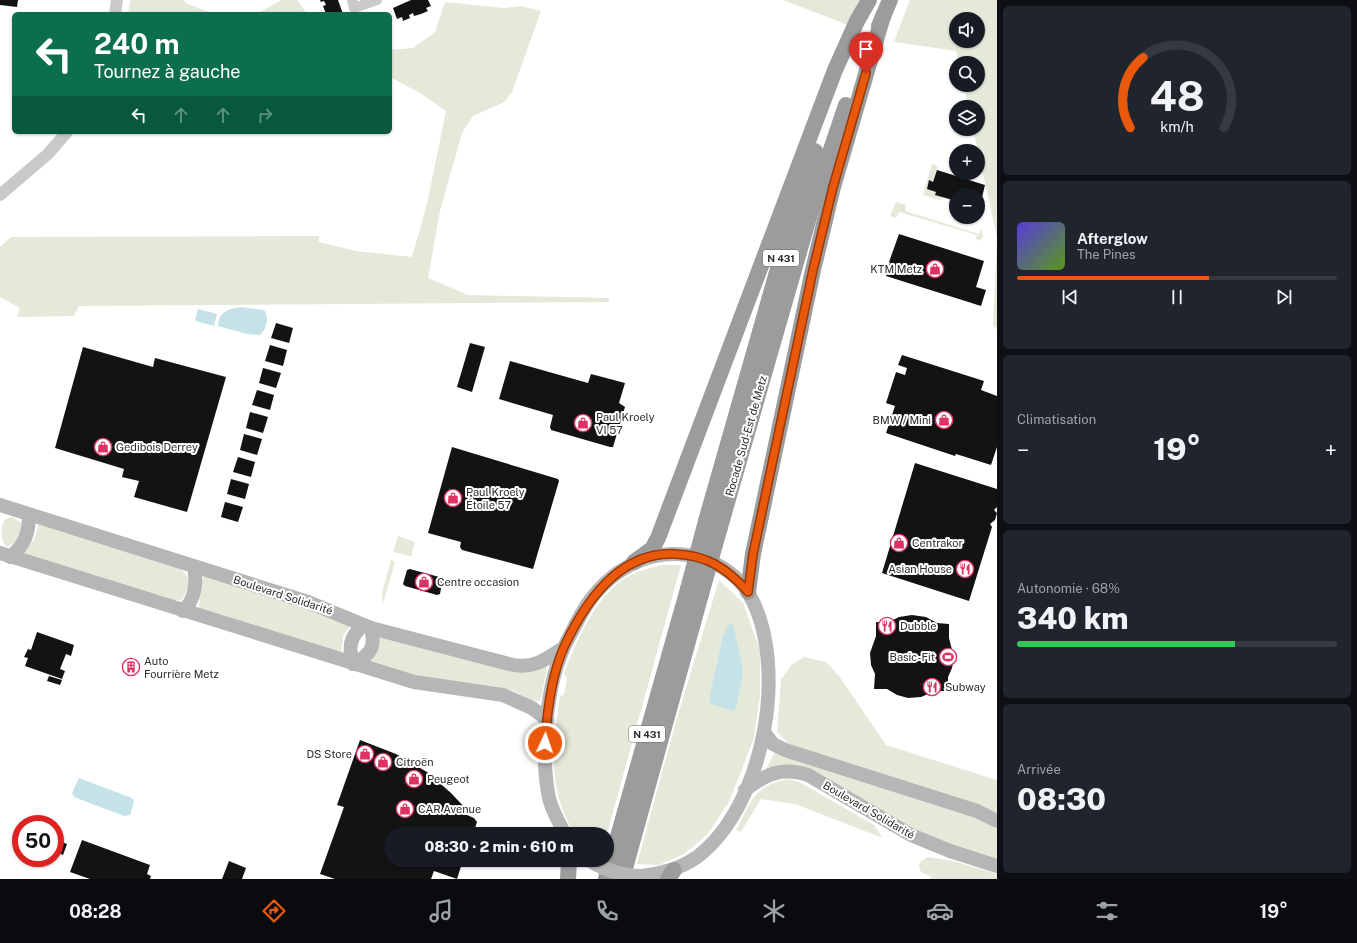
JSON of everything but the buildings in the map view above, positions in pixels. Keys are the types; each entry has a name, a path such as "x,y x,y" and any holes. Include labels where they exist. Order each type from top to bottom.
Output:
{"highway":[{"name":"Rocade Sud-Est de Metz","path":"606,879 694,591 804,185 826,119 870,0"},
{"path":"634,562 652,549 658,538 835,70 857,21 870,0"},
{"name":"Rocade Sud-Est de Metz","path":"713,524 814,200 846,106 890,0"},
{"path":"748,592 753,554 813,270 833,187 883,16"},
{"name":"Rocade Sud-Est de Metz","path":"622,879 694,591"},
{"path":"568,879 569,867"}],"main road":[{"name":"Boulevard Solidarité","path":"1,508 29,515 308,602 367,627 520,667 533,665 564,648"},
{"path":"5,555 24,542 29,529 29,515"},
{"path":"561,827 550,800 546,777 545,754 547,719 556,671 564,648 587,604 620,570 634,562 666,553 695,556 713,562 724,568 736,578 748,592 763,629 767,648 769,680 764,732 756,763 745,790 733,814 708,847 697,857 671,874 629,876 600,867"},
{"path":"5,555 414,682 503,695 532,708 547,719"},
{"path":"183,611 188,606 194,593 196,579 194,567"},
{"path":"367,627 374,638 370,650 363,659 353,664 350,646 355,633 367,627"},
{"name":"Boulevard Solidarité","path":"764,732 773,744 784,750 977,811 997,821"},
{"name":"Boulevard Solidarité","path":"745,790 763,776 781,771 794,770 808,775 890,824 930,844 997,866"}],"street":[{"path":"116,12 117,0"},
{"path":"352,0 354,8 377,0"},
{"path":"0,195 48,154 65,134"}],"green space":[{"path":"130,0 184,0 186,3 208,12 128,12"},
{"path":"282,0 297,0 306,12 260,12"},
{"path":"783,0 859,0 848,25"},
{"path":"910,0 997,0 997,237 984,180 985,144 976,144 975,136 985,136 985,100 967,100 965,92 985,92 985,56 957,56 956,51 894,42"},
{"path":"445,2 503,8 521,6 541,11 512,92 504,102 473,116 462,133 440,211 428,278 468,295 609,298 609,302 79,306 74,316 17,317 20,308 0,297 0,247 11,237 319,236 319,242 356,251 412,257 427,204 446,111 420,93 392,78 392,50 413,48 435,32"},
{"path":"932,164 938,166 933,182 929,181 927,189 936,192 935,195 942,197 941,200 923,195"},
{"path":"896,202 906,205 905,211 979,234 981,229 983,236 980,241 976,239 977,235 899,212 896,218 890,216"},
{"path":"997,237 997,329 993,326"},
{"path":"12,517 21,523 21,531 17,540 7,547 2,538 2,526 5,519"},
{"path":"39,523 181,568 190,581 185,595 181,600 168,600 23,553 34,540"},
{"path":"398,536 415,542 411,556 393,552"},
{"path":"391,560 395,562 383,604 382,593"},
{"path":"660,565 681,565 609,827 571,827 560,801 554,767 557,715 560,697 564,694 567,679 564,673 582,631 599,603 620,581 643,570"},
{"path":"205,575 320,612 351,624 343,636 341,654 199,609 200,582"},
{"path":"719,580 743,603 760,650 760,696 754,738 729,802 707,835 684,854 659,865 637,864 677,718"},
{"path":"380,635 544,665 547,669 541,698 539,702 534,700 533,702 514,691 498,687 417,677 367,662 377,648"},
{"path":"804,657 826,662 839,676 886,745 997,780 997,814 789,744 777,732 781,680 791,665"},
{"path":"774,753 984,820 997,829 997,859 942,843 868,805 804,768 767,767"},
{"path":"788,779 799,782 874,825 883,838 795,804 761,799 741,832 736,830 750,803 760,791 776,782"},
{"path":"928,857 953,861 997,874 997,879 930,879 931,877 921,872 919,866 921,861"}],"water":[{"path":"241,307 264,310 267,319 264,330 260,335 247,334 218,326 222,314 228,310"},
{"path":"198,309 217,314 214,326 195,321"},
{"path":"733,624 742,665 742,680 736,708 733,711 711,704 709,699 723,637 728,625"},
{"path":"79,778 132,798 134,801 130,815 124,816 74,797 72,793"}],"place":[{"name":"KTM Metz","path":"935,269"},
{"name":"BMW / Mini","path":"944,420"},
{"name":"Paul Kroely VI 57","path":"583,423"},
{"name":"Gedibois Derrey","path":"103,447"},
{"name":"Paul Kroely Étoile 57","path":"453,498"},
{"name":"Centrakor","path":"899,543"},
{"name":"Asian House","path":"965,569"},
{"name":"Centre occasion","path":"424,582"},
{"name":"Dubble","path":"887,626"},
{"name":"Basic-Fit","path":"948,657"},
{"name":"Auto Fourrière Metz","path":"131,667"},
{"name":"Subway","path":"932,687"},
{"name":"DS Store","path":"365,754"},
{"name":"Citroën","path":"383,762"},
{"name":"Peugeot","path":"414,779"},
{"name":"CAR Avenue","path":"405,809"}],"route":[{"path":"545,743 547,719 556,671 564,648 587,604 608,580 620,570 634,562 666,553 695,556 713,562 724,568 736,578 748,592 753,554 813,270 833,187 866,73"}]}
